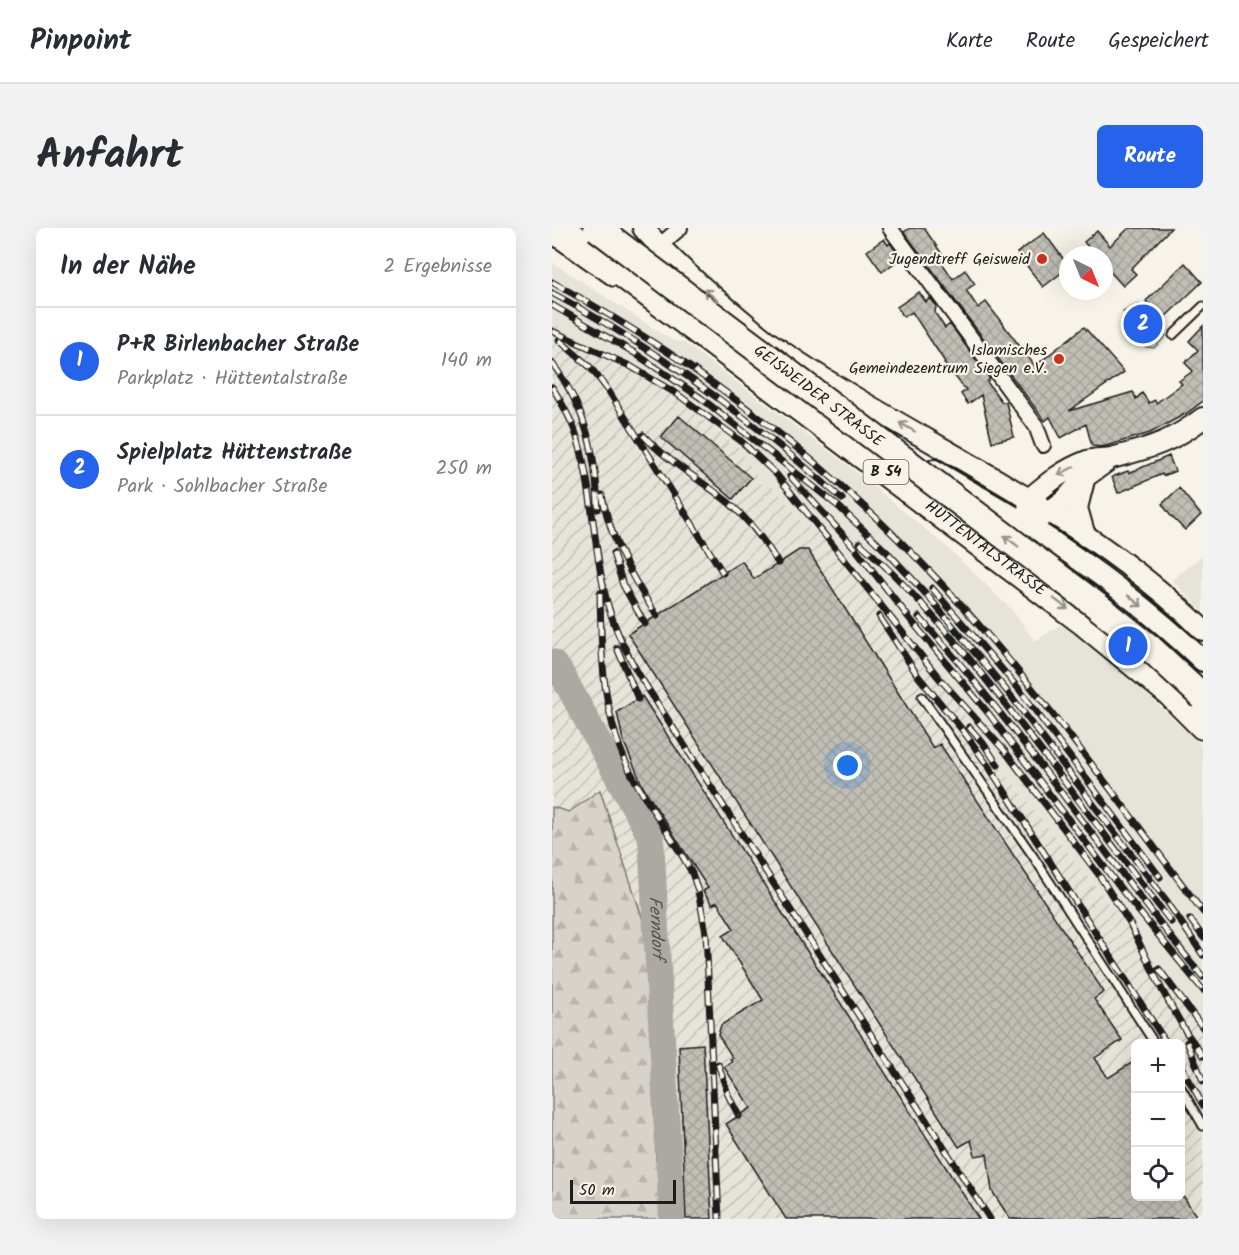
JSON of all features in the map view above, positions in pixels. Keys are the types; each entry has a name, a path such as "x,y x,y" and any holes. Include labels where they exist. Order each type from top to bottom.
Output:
{"highway":[{"name":"HÜTTENTALSTRASSE","path":"561,228 1082,620 1162,687 1203,726"},
{"name":"HÜTTENTALSTRASSE","path":"597,228 1096,605 1150,648 1203,697"}],"main road":[{"name":"GEISWEIDER STRASSE","path":"612,228 637,256 686,302 756,358 976,496 1027,525 1120,589 1162,622 1203,661"},
{"name":"GEISWEIDER STRASSE","path":"643,228 712,296 769,343 826,380 1029,499 1085,536 1150,583 1203,630"},
{"path":"1027,525 1029,499 1062,472 1090,460 1111,458 1155,446 1182,434 1203,418"},
{"path":"1027,525 1050,513 1085,477 1111,458"},
{"path":"1085,477 1077,508 1085,536"},
{"path":"1162,622 1179,607"}],"street":[{"path":"659,246 680,228"},
{"path":"890,228 1036,426 1042,445"}],"lane":[{"path":"552,240 615,284"},
{"path":"1173,335 1203,306"},
{"path":"922,697 1026,846 1152,1039"},
{"path":"1184,1093 1203,1125"}],"shaded area":[{"path":"552,262 673,341 683,342 851,468 947,547 1012,610 1035,641 1060,625 1067,628 1151,698 1203,747 1203,1022 997,763 957,703 826,533 804,524 768,480 761,485 740,449 662,388 552,323"},
{"path":"552,322 662,388 740,449 761,484 768,480 804,524 826,533 957,703 997,763 1203,1022 1203,1219 664,1219 599,790 569,812 552,807"},
{"path":"1203,555 1203,612 1172,580"}],"green space":[{"path":"1138,304 1166,336 1154,348 1146,347 1123,312"},
{"path":"600,790 647,932 656,1159 664,1219 552,1219 552,807 569,812"}],"building":[{"path":"910,228 924,228 944,257 940,260 953,279 965,270 975,284 966,290 978,308 986,302 1035,366 1084,327 1124,372 1069,411 1133,392 1136,399 1142,393 1149,403 1155,400 1156,403 1182,384 1179,381 1193,371 1185,363 1198,350 1189,341 1203,326 1203,401 1187,413 1150,433 1102,447 1092,446 1086,424 1061,438 1050,417 1045,421 904,232"},
{"path":"1129,228 1171,228 1131,269 1136,274 1123,286 1113,275 1113,246 1110,246"},
{"path":"1097,231 1110,246 1087,246 1084,242"},
{"name":"Jugendtreff Geisweid","path":"1044,233 1059,253 1059,275 1043,287 1017,253"},
{"path":"884,239 888,245 890,243 901,258 882,272 867,251"},
{"path":"1185,263 1202,282 1163,319 1146,301"},
{"path":"919,292 926,302 930,298 936,305 935,313 945,328 950,324 990,379 987,382 1002,402 1006,402 1014,437 992,442 981,395 968,404 961,394 966,390 944,363 912,312 904,317 897,307"},
{"path":"679,416 751,478 733,499 661,437"},
{"path":"1169,456 1175,471 1163,476 1162,474 1118,493 1112,477 1128,471 1129,473"},
{"path":"1179,488 1201,515 1185,530 1162,504"},
{"path":"799,550 808,550 933,748 940,744 1104,992 1094,999 1122,1040 1095,1058 1108,1078 1131,1063 1131,1201 1185,1201 1185,1199 1198,1219 1010,1219 992,1191 987,1154 975,1156 971,1140 959,1147 628,634 742,561 754,579"},
{"path":"642,696 979,1219 786,1219 726,1124 751,1108 724,1067 732,1062 730,1059 733,1058 718,1035 721,1025 763,1000 723,936 734,929 717,902 712,905 703,891 708,888 643,787 623,740 617,712"},
{"path":"703,1044 712,1219 686,1219 679,1046"}],"waterway":[{"name":"Ferndorf","path":"552,662 560,671 651,838 672,1219"}],"railway":[{"path":"552,282 605,312 656,345 756,415 849,493 893,535 972,617 1041,699 1203,912"},
{"path":"552,293 629,338 703,387 774,441 842,499"},
{"path":"552,305 633,352 701,398 838,506 889,554 927,595 1011,696 1166,900 1203,955"},
{"path":"552,331 630,366 677,394 741,441 776,474 939,678 1004,750 1099,875 1130,924 1162,990 1186,1032 1203,1056"},
{"path":"559,340 590,367 608,390 723,573"},
{"path":"552,363 573,397 587,432 595,469 598,509"},
{"path":"552,387 575,431 581,451 605,594 615,627 630,658 990,1219"},
{"path":"643,435 663,454 736,509 756,531 778,563"},
{"path":"790,476 855,548 989,714 1124,893 1203,990"},
{"path":"602,495 617,543 639,588 657,616"},
{"path":"860,543 910,591 978,669 1171,922"},
{"path":"613,553 623,585 645,624"},
{"path":"932,588 1019,689 1160,877"},
{"path":"600,593 605,682 619,746 635,781 692,873 706,933 719,1219"},
{"path":"879,616 918,676 964,732 991,770 1164,1039"},
{"path":"919,617 1029,749 1132,887 1203,977"},
{"path":"617,648 638,699"},
{"path":"969,727 998,765"},
{"path":"1190,919 1203,937"},
{"path":"1159,969 1203,1028"},
{"path":"1187,1042 1203,1081"},
{"path":"718,1064 729,1097 739,1116"},
{"path":"1185,1073 1203,1105"}],"place":[{"name":"Jugendtreff Geisweid","path":"1042,259"},
{"name":"Spielplatz Hüttenstraße","path":"1143,324"},
{"name":"Islamisches Gemeindezentrum Siegen e.V.","path":"1059,359"},
{"name":"P+R Birlenbacher Straße","path":"1128,646"}]}
